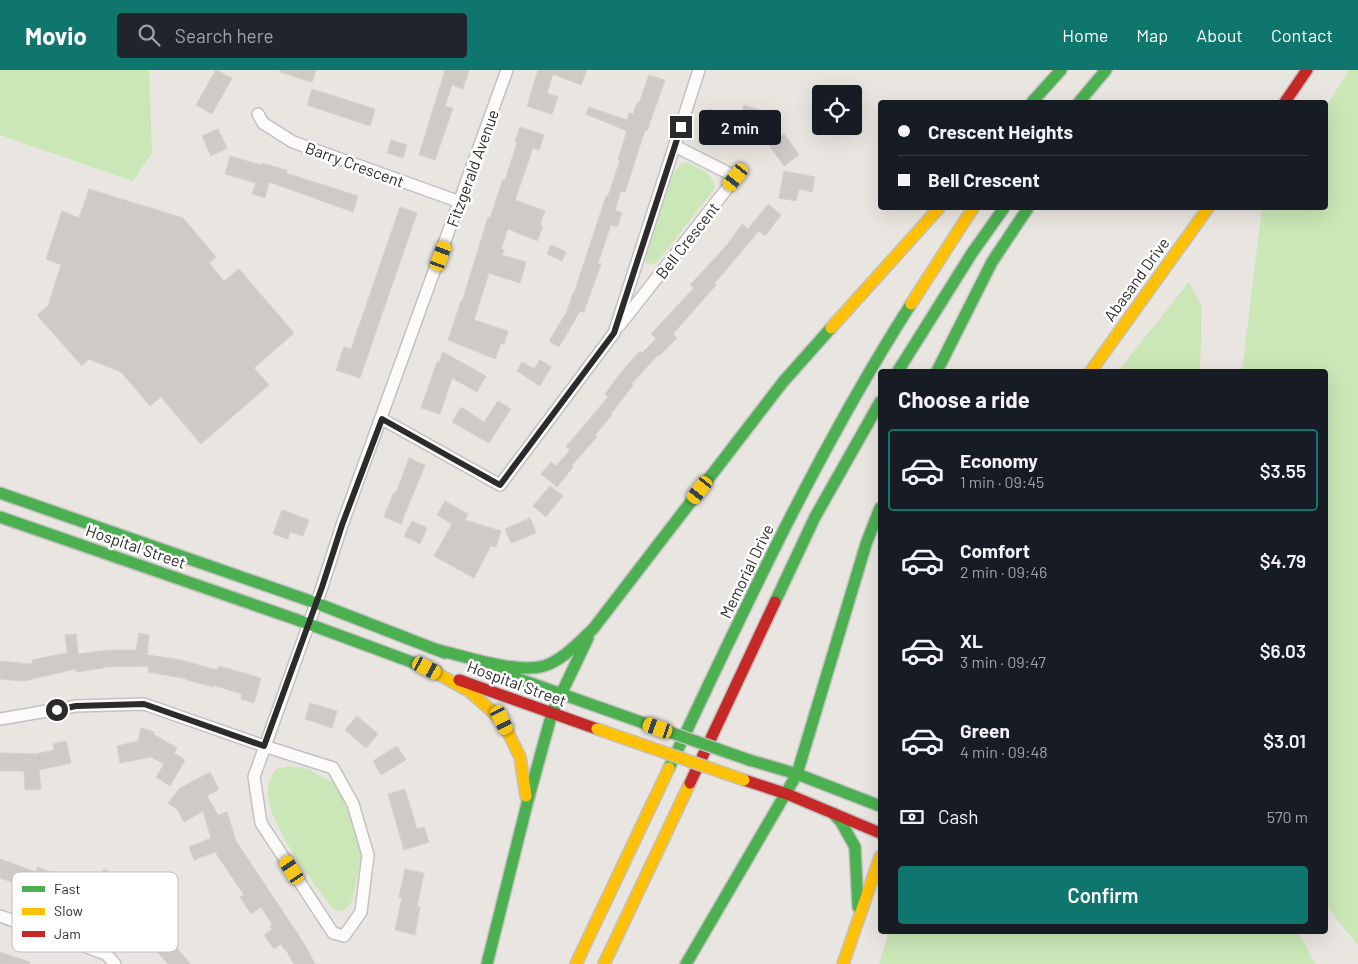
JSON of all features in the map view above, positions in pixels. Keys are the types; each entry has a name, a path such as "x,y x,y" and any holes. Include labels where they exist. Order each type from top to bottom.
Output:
{"main road":[{"path":"1034,100 1061,70"},
{"path":"1059,90 1074,70"},
{"path":"1081,100 1106,70"},
{"path":"1286,100 1307,70"},
{"path":"435,649 522,668 545,666 568,651 593,629 783,382 937,210"},
{"name":"Memorial Drive","path":"576,964 804,489 876,359 972,210"},
{"path":"899,369 972,253 1003,210"},
{"path":"938,369 992,262 1027,210"},
{"name":"Abasand Drive","path":"1092,369 1207,210"},
{"path":"604,964 815,517 878,406"},
{"name":"Hospital Street","path":"0,493 316,603 435,649 561,694 749,760 797,774"},
{"path":"686,964 797,774 863,553 878,513"},
{"name":"Hospital Street","path":"0,517 308,623 552,713 787,794 878,832"},
{"path":"487,964 552,713 593,629"},
{"path":"427,668 469,691 502,720 520,757 527,804"},
{"path":"797,774 878,805"},
{"path":"833,814 841,822 855,847 858,917"},
{"path":"843,964 878,863"}],"street":[{"name":"Fitzgerald Avenue","path":"264,746 507,70"},
{"name":"Bell Crescent","path":"614,333 699,70"},
{"name":"Barry Crescent","path":"258,114 263,122 293,142 460,202"},
{"name":"Bell Crescent","path":"382,419 500,485 614,333 736,177 675,146"},
{"path":"0,719 76,706 144,704 332,768 353,804 368,856 361,912 344,936 333,934 261,823 254,777 264,746"},
{"path":"0,916 12,920"},
{"path":"100,952 106,954 115,964"}],"green space":[{"path":"0,70 149,70 152,152 133,181 0,135"},
{"path":"1349,70 1358,70 1358,946 1328,908 1328,369 1242,369 1262,210 1328,210 1328,103"},
{"path":"686,162 708,175 715,188 658,261 654,264 647,263 644,258 672,175 681,164"},
{"path":"1189,282 1202,307 1200,369 1120,369"},
{"path":"290,766 308,769 334,783 345,800 362,853 353,898 350,905 341,911 333,909 301,865 279,829 272,811 268,794 270,780 277,769"},
{"path":"888,934 1300,934 1315,964 879,964"}],"building":[{"path":"216,70 232,78 212,114 196,105"},
{"path":"280,70 316,70 312,82 280,72"},
{"path":"445,70 469,70 463,89 452,85 445,106 453,108 435,160 419,155"},
{"path":"538,70 587,70 581,85 553,74 547,93 558,97 552,114 527,106"},
{"path":"649,75 665,80 647,131 645,130 625,192 621,191 615,210 622,213 617,227 611,225 598,263 601,264 584,312 580,311 559,347 549,341 567,311 574,293 620,160 618,159 627,131 586,114 589,107 627,120 629,113 633,114 637,103 639,103"},
{"path":"312,89 375,109 370,126 307,105"},
{"path":"744,105 769,113 764,131 738,122"},
{"path":"709,109 735,118 729,135 704,126"},
{"path":"520,127 544,135 539,150 533,148 515,200 545,211 540,225 543,227 537,241 508,229 501,249 504,250 502,255 526,262 520,283 489,273 474,320 508,331 504,344 501,343 495,359 448,340 462,302 488,217 490,218 503,179 505,180"},
{"path":"218,129 227,148 211,156 202,136"},
{"path":"784,134 799,155 784,166 769,145"},
{"path":"391,140 407,145 403,158 387,153"},
{"path":"230,156 287,170 286,173 358,196 353,212 269,182 265,198 252,194 256,183 225,174"},
{"path":"784,171 815,177 812,192 799,189 796,201 779,198"},
{"path":"89,189 183,218 216,257 209,263 224,281 239,269 294,333 254,368 269,385 201,444 161,397 150,406 121,372 89,359 82,366 37,315 48,306 61,265 46,259 62,211 79,218"},
{"path":"768,204 781,215 765,236 759,231 714,284 716,285 673,334 677,338 631,384 633,385 612,415 595,435 597,437 572,465 573,467 557,487 541,474 551,462 556,466 570,450 566,447 608,397 605,394 622,371 640,351 642,353 656,339 651,334 694,288 690,285 727,245 742,224 748,229"},
{"path":"400,207 417,213 360,378 336,370 344,347 351,349"},
{"path":"551,245 566,252 562,261 547,254"},
{"path":"443,352 486,376 477,392 452,378 440,414 421,408 437,362 439,362"},
{"path":"540,360 551,367 540,386 517,371 522,362 534,369"},
{"path":"498,401 511,409 489,443 452,422 461,407 484,422"},
{"path":"409,458 425,465 401,524 384,517 394,492 396,493"},
{"path":"550,486 563,496 546,517 533,506"},
{"path":"445,501 468,514 465,520 501,531 496,547 491,546 474,578 434,556 452,524 437,515"},
{"path":"282,510 309,520 303,536 290,532 288,539 273,534"},
{"path":"530,518 536,533 511,543 505,529"},
{"path":"412,521 427,528 420,544 404,536"},
{"path":"139,633 149,635 147,655 177,659 217,670 219,666 261,678 254,703 241,699 242,694 213,685 213,687 187,679 148,672 149,666 103,667 76,672 75,669 24,681 0,679 0,661 33,664 32,660 67,653 65,635 76,634 78,654 110,650 136,650"},
{"path":"310,703 337,711 332,728 305,719"},
{"path":"357,716 378,734 366,748 345,730"},
{"path":"141,728 154,732 153,734 177,748 174,753 185,760 170,786 156,777 164,764 151,757 120,763 117,746 138,741"},
{"path":"66,741 71,763 39,770 41,789 25,790 24,771 0,771 0,753 36,754 54,750 53,744"},
{"path":"397,746 406,760 381,775 373,761"},
{"path":"210,772 219,789 207,796 218,815 227,812 236,841 305,945 315,964 294,964 281,944 274,949 264,935 272,930 270,926 272,924 261,907 251,914 240,897 244,895 215,852 194,860 189,847 211,838 203,811 184,822 177,809 168,803 179,789"},
{"path":"405,789 417,829 424,827 429,842 404,850 388,794"},
{"path":"0,859 36,872 12,872 12,882 0,878"},
{"path":"37,867 51,872 36,872"},
{"path":"405,869 424,873 417,907 420,907 415,935 395,930 402,898 399,897"},
{"path":"178,949 191,964 168,964 158,952 178,952"},
{"path":"0,952 30,962 30,964 0,964"}],"traffic: fast":[{"path":"1034,100 1061,70"},
{"path":"1081,100 1106,70"},
{"path":"899,369 972,253 1003,210"},
{"path":"938,369 992,262 1027,210"},
{"path":"669,768 754,591 813,474 844,416 911,304"},
{"path":"435,649 490,663 520,668 544,666 558,660 593,629 783,382 831,328"},
{"path":"775,602 815,517 878,406"},
{"path":"0,493 316,603 445,653"},
{"path":"686,964 797,774 866,544 878,513"},
{"path":"0,517 295,619 436,671"},
{"path":"487,964 552,713 588,638"},
{"path":"494,670 604,709"},
{"path":"604,709 749,760"},
{"path":"749,760 797,774 878,805"},
{"path":"833,813 841,822 855,847 858,907"}],"traffic: slow":[{"path":"831,328 937,210"},
{"path":"911,304 972,210"},
{"path":"1092,369 1207,210"},
{"path":"427,668 469,691 502,720 520,757 526,796"},
{"path":"597,729 744,780"},
{"path":"576,964 669,768"},
{"path":"604,964 690,783"},
{"path":"843,964 878,863"}],"traffic: jam":[{"path":"1286,100 1307,70"},
{"path":"690,783 775,602"},
{"path":"459,680 597,729"},
{"path":"744,780 787,794 878,832"}],"route":[{"path":"57,710 76,706 144,704 264,746 322,587 342,525 382,419 500,485 614,333 681,127"}]}
